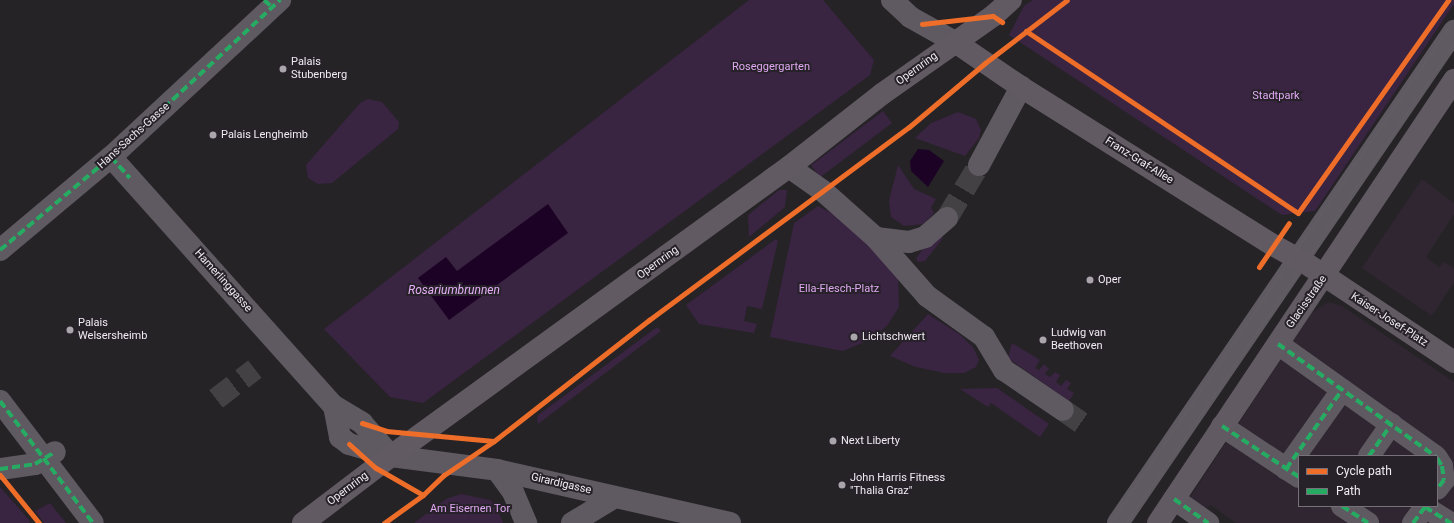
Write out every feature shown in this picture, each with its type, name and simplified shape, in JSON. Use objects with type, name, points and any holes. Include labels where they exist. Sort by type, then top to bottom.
[{"type":"main road","name":"Opernring","points":[[303,523],[391,456],[789,167],[882,94],[1011,0]]},
{"type":"main road","name":"Franz-Graf-Allee","points":[[955,42],[1021,87],[1273,245],[1299,259],[1324,277]]},
{"type":"main road","name":"Glacisstraße","points":[[1158,523],[1222,426],[1324,277],[1454,80]]},
{"type":"main road","name":"Kaiser-Josef-Platz","points":[[1324,277],[1454,362]]},
{"type":"street","points":[[892,0],[910,17],[955,42]]},
{"type":"street","name":"Hans-Sachs-Gasse","points":[[0,250],[111,157],[270,6]]},
{"type":"street","points":[[1118,523],[1454,31]]},
{"type":"street","points":[[979,165],[1021,87]]},
{"type":"street","name":"Hamerlinggasse","points":[[111,157],[334,406],[362,423],[391,456]]},
{"type":"street","points":[[789,167],[823,191],[876,238],[927,296],[984,337],[1004,370],[1063,410]]},
{"type":"street","points":[[876,238],[909,242],[925,237],[947,218]]},
{"type":"street","points":[[1278,344],[1434,455]]},
{"type":"street","points":[[1303,455],[1342,390]]},
{"type":"street","points":[[0,401],[50,455],[93,523]]},
{"type":"street","points":[[1370,455],[1391,424]]},
{"type":"street","points":[[1222,426],[1292,473],[1298,463]]},
{"type":"street","points":[[0,469],[35,464],[50,455]]},
{"type":"street","name":"Girardigasse","points":[[391,456],[497,470],[730,523]]},
{"type":"street","points":[[1438,460],[1442,466],[1444,480],[1438,488]]},
{"type":"street","points":[[497,470],[513,492],[526,523]]},
{"type":"street","points":[[572,523],[616,497]]},
{"type":"street","points":[[1174,499],[1208,523]]},
{"type":"street","points":[[1344,507],[1368,523]]},
{"type":"street","points":[[1427,507],[1451,523]]},
{"type":"shaded area","points":[[1422,179],[1454,203],[1454,214],[1426,257],[1439,267],[1444,262],[1454,268],[1454,282],[1432,316],[1362,268]]},
{"type":"shaded area","points":[[1329,302],[1342,306],[1454,382],[1454,523],[1236,523],[1211,505],[1204,510],[1189,499],[1311,313]]},
{"type":"green space","name":"Roseggergarten","points":[[749,0],[823,0],[874,60],[870,75],[423,403],[390,397],[324,329]]},
{"type":"green space","name":"Stadtpark","points":[[1033,0],[1454,0],[1454,4],[1315,211],[1282,215],[1009,35],[1024,6]]},
{"type":"green space","points":[[368,99],[382,102],[399,122],[398,129],[332,183],[318,184],[308,178],[306,165],[360,103]]},
{"type":"green space","points":[[883,111],[892,123],[820,177],[811,165]]},
{"type":"green space","points":[[958,112],[976,119],[981,130],[979,138],[965,156],[915,138],[931,123]]},
{"type":"green space","points":[[898,165],[914,189],[936,199],[931,207],[934,213],[923,224],[904,226],[891,217],[889,201]]},
{"type":"green space","points":[[779,190],[787,190],[785,207],[749,237],[748,215]]},
{"type":"green space","name":"Ella-Flesch-Platz","points":[[818,206],[858,227],[898,274],[899,307],[887,326],[869,340],[843,351],[770,337],[794,223]]},
{"type":"green space","points":[[941,234],[943,238],[925,261],[918,262],[916,259],[928,241]]},
{"type":"green space","name":"Ella-Flesch-Platz","points":[[776,239],[778,241],[762,309],[747,306],[744,321],[757,324],[754,333],[699,324],[686,305]]},
{"type":"green space","points":[[928,314],[959,334],[973,347],[979,360],[976,367],[964,373],[944,373],[916,367],[890,356]]},
{"type":"green space","points":[[657,327],[661,331],[538,424],[537,416]]},
{"type":"green space","points":[[1012,343],[1040,360],[1035,368],[1039,370],[1044,364],[1049,369],[1045,374],[1050,377],[1055,372],[1060,375],[1056,382],[1061,386],[1066,380],[1071,383],[1067,389],[1074,393],[1069,401],[1008,358]]},
{"type":"green space","points":[[997,388],[1049,424],[1040,437],[991,403],[988,407],[960,389]]},
{"type":"green space","points":[[0,487],[30,521],[29,523],[0,523]]},
{"type":"green space","name":"Am Eisernen Tor","points":[[461,494],[490,500],[496,505],[503,523],[414,523],[446,499]]},
{"type":"green space","points":[[50,503],[66,523],[44,523],[35,511]]},
{"type":"water","points":[[918,149],[929,150],[944,161],[928,187],[911,171],[910,161]]},
{"type":"water","name":"Rosariumbrunnen","points":[[548,204],[568,233],[449,320],[418,278],[446,257],[457,271]]},
{"type":"tunnel","points":[[947,218],[979,165]]},
{"type":"tunnel","points":[[216,399],[255,369]]},
{"type":"tunnel","points":[[1063,410],[1087,427]]},
{"type":"tram line","points":[[1110,523],[1454,19]]},
{"type":"tram line","points":[[1126,523],[1454,44]]},
{"type":"marked path","points":[[264,0],[272,7]]},
{"type":"marked path","points":[[0,250],[111,157],[280,0]]},
{"type":"marked path","points":[[111,157],[130,178]]},
{"type":"marked path","points":[[1278,344],[1434,455]]},
{"type":"marked path","points":[[1286,469],[1342,390]]},
{"type":"marked path","points":[[0,401],[93,523]]},
{"type":"marked path","points":[[1370,455],[1391,424]]},
{"type":"marked path","points":[[1222,426],[1298,476]]},
{"type":"marked path","points":[[0,469],[35,464],[55,452]]},
{"type":"marked path","points":[[1438,460],[1442,466],[1444,480],[1438,488]]},
{"type":"marked path","points":[[1174,499],[1208,523]]},
{"type":"marked path","points":[[1344,507],[1368,523]]},
{"type":"marked path","points":[[1425,507],[1451,523]]},
{"type":"marked path","points":[[1413,523],[1425,507]]},
{"type":"cycle path","points":[[384,523],[423,495],[444,475],[494,441],[649,320],[909,127],[985,63],[1067,0]]},
{"type":"cycle path","points":[[1026,31],[1298,213],[1448,0]]},
{"type":"cycle path","points":[[922,24],[993,16],[1002,22]]},
{"type":"cycle path","points":[[1259,267],[1289,223]]},
{"type":"cycle path","points":[[362,423],[386,431],[494,441]]},
{"type":"cycle path","points":[[349,444],[376,468],[423,495]]},
{"type":"cycle path","points":[[0,475],[39,523]]},
{"type":"place","name":"Palais Stubenberg","points":[[283,69]]},
{"type":"place","name":"Palais Lengheimb","points":[[213,135]]},
{"type":"place","name":"Oper","points":[[1090,280]]},
{"type":"place","name":"Palais Welsersheimb","points":[[70,330]]},
{"type":"place","name":"Lichtschwert","points":[[854,337]]},
{"type":"place","name":"Ludwig van Beethoven","points":[[1043,340]]},
{"type":"place","name":"Next Liberty","points":[[833,441]]},
{"type":"place","name":"John Harris Fitness \"Thalia Graz\"","points":[[842,485]]}]
